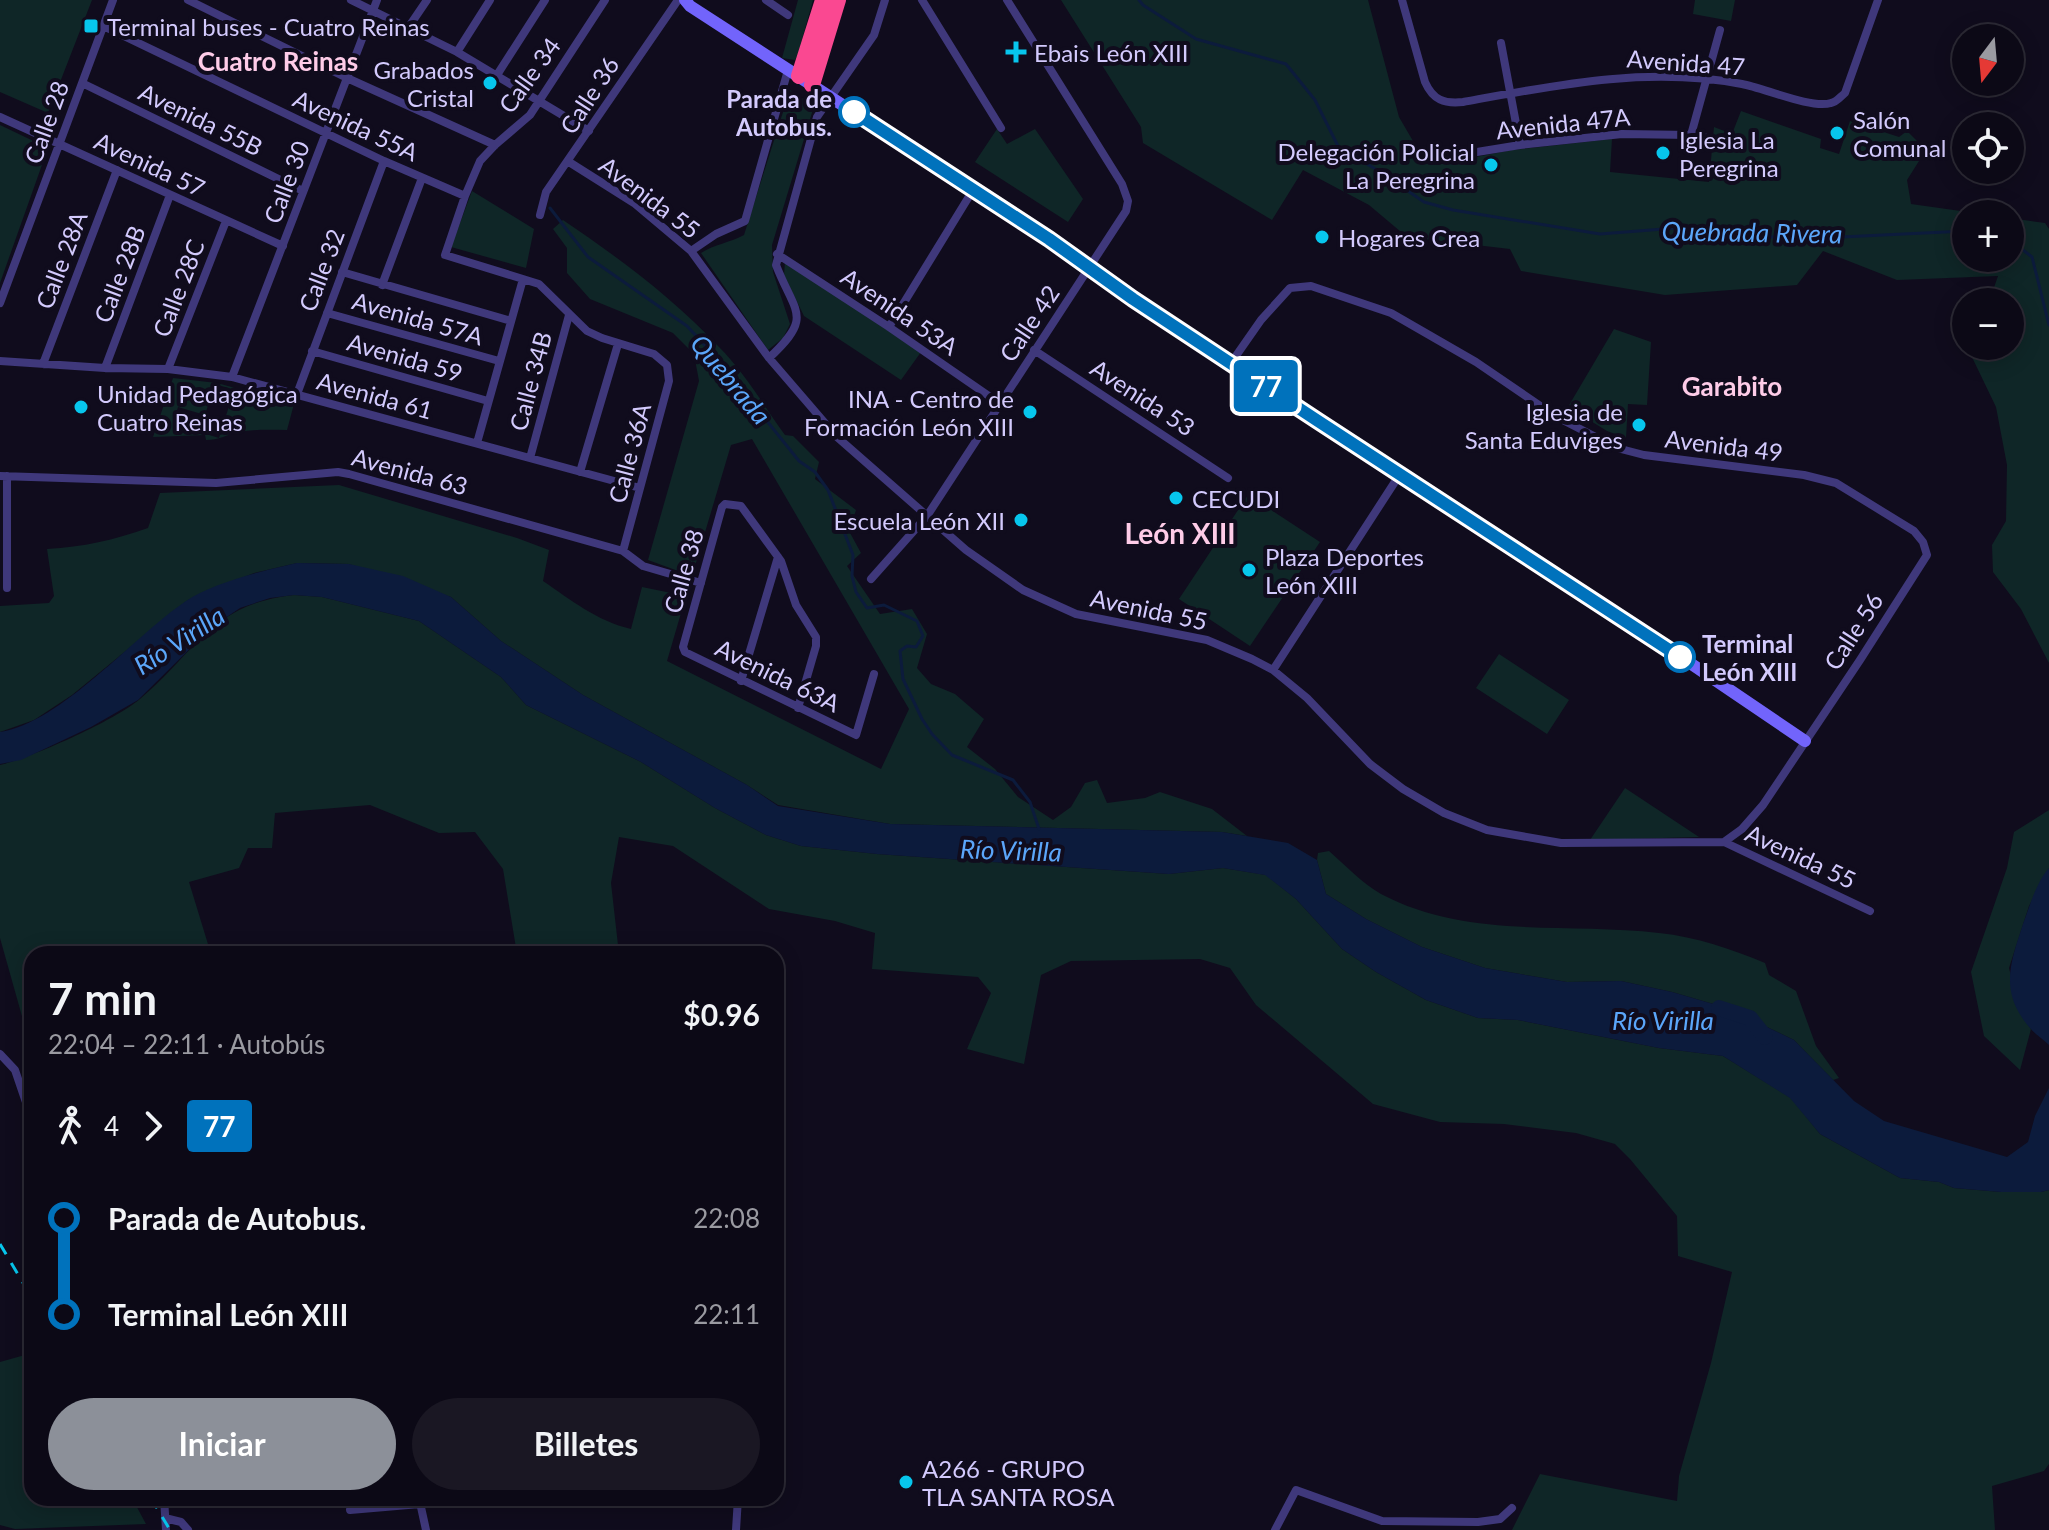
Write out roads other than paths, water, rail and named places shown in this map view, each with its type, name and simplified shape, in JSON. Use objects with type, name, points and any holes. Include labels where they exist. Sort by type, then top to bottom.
[{"type":"highway","points":[[800,77],[823,0]]},
{"type":"highway","points":[[800,77],[822,55],[841,0]]},
{"type":"street","name":"Calle 28","points":[[0,303],[113,0]]},
{"type":"street","points":[[188,0],[347,78],[495,145]]},
{"type":"street","points":[[351,0],[457,52],[589,131]]},
{"type":"street","name":"Calle 30","points":[[232,377],[377,0]]},
{"type":"street","points":[[408,28],[427,0]]},
{"type":"street","points":[[457,52],[490,0]]},
{"type":"street","points":[[497,75],[545,0]]},
{"type":"street","name":"Calle 34","points":[[523,279],[446,255],[480,161],[523,123],[605,0]]},
{"type":"street","name":"Calle 36","points":[[540,215],[546,192],[678,0]]},
{"type":"street","points":[[685,0],[1231,363],[1625,619],[1805,741]]},
{"type":"street","points":[[766,0],[788,15]]},
{"type":"street","points":[[769,358],[797,327],[798,316],[776,265],[777,254],[817,117],[874,35],[885,0]]},
{"type":"street","points":[[922,0],[1001,128]]},
{"type":"street","name":"Calle 42","points":[[871,579],[927,516],[1091,268],[1122,219],[1128,201],[1122,184],[1007,0]]},
{"type":"street","name":"Avenida 47","points":[[1402,0],[1425,82],[1430,93],[1439,100],[1451,103],[1613,77],[1656,75],[1743,84],[1818,105],[1834,103],[1845,93],[1878,0]]},
{"type":"street","name":"Avenida 55A","points":[[103,26],[325,134],[465,196]]},
{"type":"street","points":[[1691,135],[1720,30]]},
{"type":"street","points":[[1501,43],[1520,145]]},
{"type":"street","points":[[691,251],[716,234],[745,221],[800,77]]},
{"type":"street","name":"Avenida 55B","points":[[82,83],[303,191]]},
{"type":"street","name":"Avenida 57","points":[[0,117],[283,246]]},
{"type":"street","name":"Avenida 47A","points":[[1440,158],[1520,145],[1622,134],[1707,138]]},
{"type":"street","name":"Calle 32","points":[[297,394],[384,161]]},
{"type":"street","name":"Avenida 55","points":[[569,162],[634,203],[691,251],[769,358],[837,437],[987,567],[1023,590],[1076,614],[1101,621],[1207,640],[1273,670],[1307,698],[1370,764],[1403,789],[1444,813],[1487,830],[1561,843],[1724,842],[1870,911]]},
{"type":"street","name":"Calle 28A","points":[[43,364],[117,170]]},
{"type":"street","points":[[382,285],[422,178]]},
{"type":"street","points":[[889,327],[973,190]]},
{"type":"street","name":"Calle 28B","points":[[105,368],[170,195]]},
{"type":"street","name":"Calle 28C","points":[[168,369],[226,221]]},
{"type":"street","name":"Avenida 53A","points":[[777,254],[999,403]]},
{"type":"street","points":[[342,272],[511,321]]},
{"type":"street","points":[[477,443],[523,279],[545,288],[569,315],[594,335],[618,344],[580,472]]},
{"type":"street","name":"Avenida 49","points":[[1231,363],[1261,320],[1290,288],[1311,286],[1391,313],[1476,362],[1555,416],[1617,448],[1644,455],[1804,475],[1836,483],[1914,531],[1923,542],[1927,555]]},
{"type":"street","name":"Avenida 57A","points":[[327,313],[499,361]]},
{"type":"street","name":"Calle 34B","points":[[530,458],[569,315]]},
{"type":"street","name":"Calle 36A","points":[[618,344],[654,354],[667,365],[669,381],[623,551]]},
{"type":"street","name":"Avenida 53","points":[[1034,350],[1228,478]]},
{"type":"street","name":"Avenida 59","points":[[312,351],[488,401]]},
{"type":"street","name":"Avenida 61","points":[[0,361],[168,369],[232,377],[640,488]]},
{"type":"street","name":"Avenida 63","points":[[4,476],[216,483],[349,474],[623,551],[643,566],[701,583]]},
{"type":"street","points":[[1273,670],[1400,474]]},
{"type":"street","points":[[4,476],[7,588]]},
{"type":"street","name":"Calle 38","points":[[684,651],[725,504],[741,506],[778,557]]},
{"type":"street","name":"Calle 56","points":[[1724,842],[1742,829],[1763,805],[1927,555]]},
{"type":"street","points":[[778,557],[796,605],[816,637],[798,708]]},
{"type":"street","points":[[741,681],[778,557]]},
{"type":"street","name":"Avenida 63A","points":[[684,651],[855,734],[858,733],[874,674]]},
{"type":"street","points":[[0,1054],[15,1070],[24,1096]]},
{"type":"street","points":[[1275,1530],[1296,1490],[1382,1521],[1478,1522],[1500,1519],[1512,1508]]},
{"type":"street","points":[[164,1506],[166,1530]]},
{"type":"street","points":[[350,1510],[381,1506]]},
{"type":"street","points":[[420,1506],[426,1530]]},
{"type":"street","points":[[736,1530],[738,1506]]},
{"type":"street","points":[[165,1518],[181,1522],[188,1530]]},
{"type":"water","name":"Río Virilla","points":[[297,563],[349,564],[403,576],[451,597],[501,641],[583,695],[747,785],[778,806],[890,824],[1222,832],[1288,843],[1317,860],[1326,894],[1366,919],[1422,947],[1485,968],[1567,982],[1621,981],[1727,1008],[1794,1040],[1854,1101],[1884,1121],[2007,1157],[2028,1142],[2035,1116],[2049,1088],[2049,1190],[2001,1192],[1954,1188],[1939,1182],[1900,1178],[1820,1134],[1790,1098],[1723,1056],[1659,1048],[1518,1020],[1478,1018],[1426,1000],[1342,949],[1296,899],[1265,875],[1223,868],[1169,874],[877,854],[801,846],[766,835],[715,808],[641,762],[526,705],[501,677],[419,621],[322,597],[294,595],[270,598],[240,608],[212,627],[138,700],[91,727],[21,760],[0,764],[0,732],[47,713],[72,696],[186,601],[225,583]]},
{"type":"water","points":[[2049,868],[2049,1045],[2020,1015],[2014,1002],[2010,978],[2014,952],[2028,909]]},
{"type":"waterway","name":"Quebrada Rivera","points":[[1139,0],[1196,39],[1286,64],[1315,100],[1339,148],[1424,202],[1453,210],[1600,234],[1689,227],[1762,237],[1952,232]]},
{"type":"waterway","name":"Quebrada","points":[[550,208],[588,257],[687,326],[799,461],[815,472],[828,490],[853,555],[852,576],[856,592],[867,608],[884,605],[917,621],[923,636],[916,647],[907,646],[900,651],[903,679],[922,719],[952,755],[1013,780],[1030,802],[1039,829]]},
{"type":"waterway","name":"Quebrada Rivera","points":[[2024,251],[2032,257],[2049,325]]},
{"type":"waterway","name":"Río Virilla","points":[[1719,1008],[1750,1018],[1765,1037]]},
{"type":"railway","points":[[0,1244],[24,1284]]},
{"type":"railway","points":[[156,1506],[170,1530]]},
{"type":"place","name":"Terminal buses - Cuatro Reinas","points":[[91,26]]},
{"type":"place","name":"Ebais León XIII","points":[[1016,52]]},
{"type":"place","name":"Grabados Cristal","points":[[490,83]]},
{"type":"place","name":"Parada de Autobus.","points":[[854,112]]},
{"type":"place","name":"Salón Comunal","points":[[1837,133]]},
{"type":"place","name":"Iglesia La Peregrina","points":[[1663,153]]},
{"type":"place","name":"Delegación Policial La Peregrina","points":[[1491,165]]},
{"type":"place","name":"Hogares Crea","points":[[1322,237]]},
{"type":"place","name":"Unidad Pedagógica Cuatro Reinas","points":[[81,407]]},
{"type":"place","name":"INA - Centro de Formación León XIII","points":[[1030,412]]},
{"type":"place","name":"Iglesia de Santa Eduviges","points":[[1639,425]]},
{"type":"place","name":"CECUDI","points":[[1176,498]]},
{"type":"place","name":"Escuela León XII","points":[[1021,520]]},
{"type":"place","name":"Plaza Deportes León XIII","points":[[1249,570]]},
{"type":"place","name":"Terminal León XIII","points":[[1680,657]]},
{"type":"place","name":"A266 - GRUPO TLA SANTA ROSA","points":[[906,1482]]},
{"type":"district","name":"Cuatro Reinas","points":[[278,61]]},
{"type":"district","name":"Garabito","points":[[1732,386]]},
{"type":"district","name":"León XIII","points":[[1180,533]]}]
